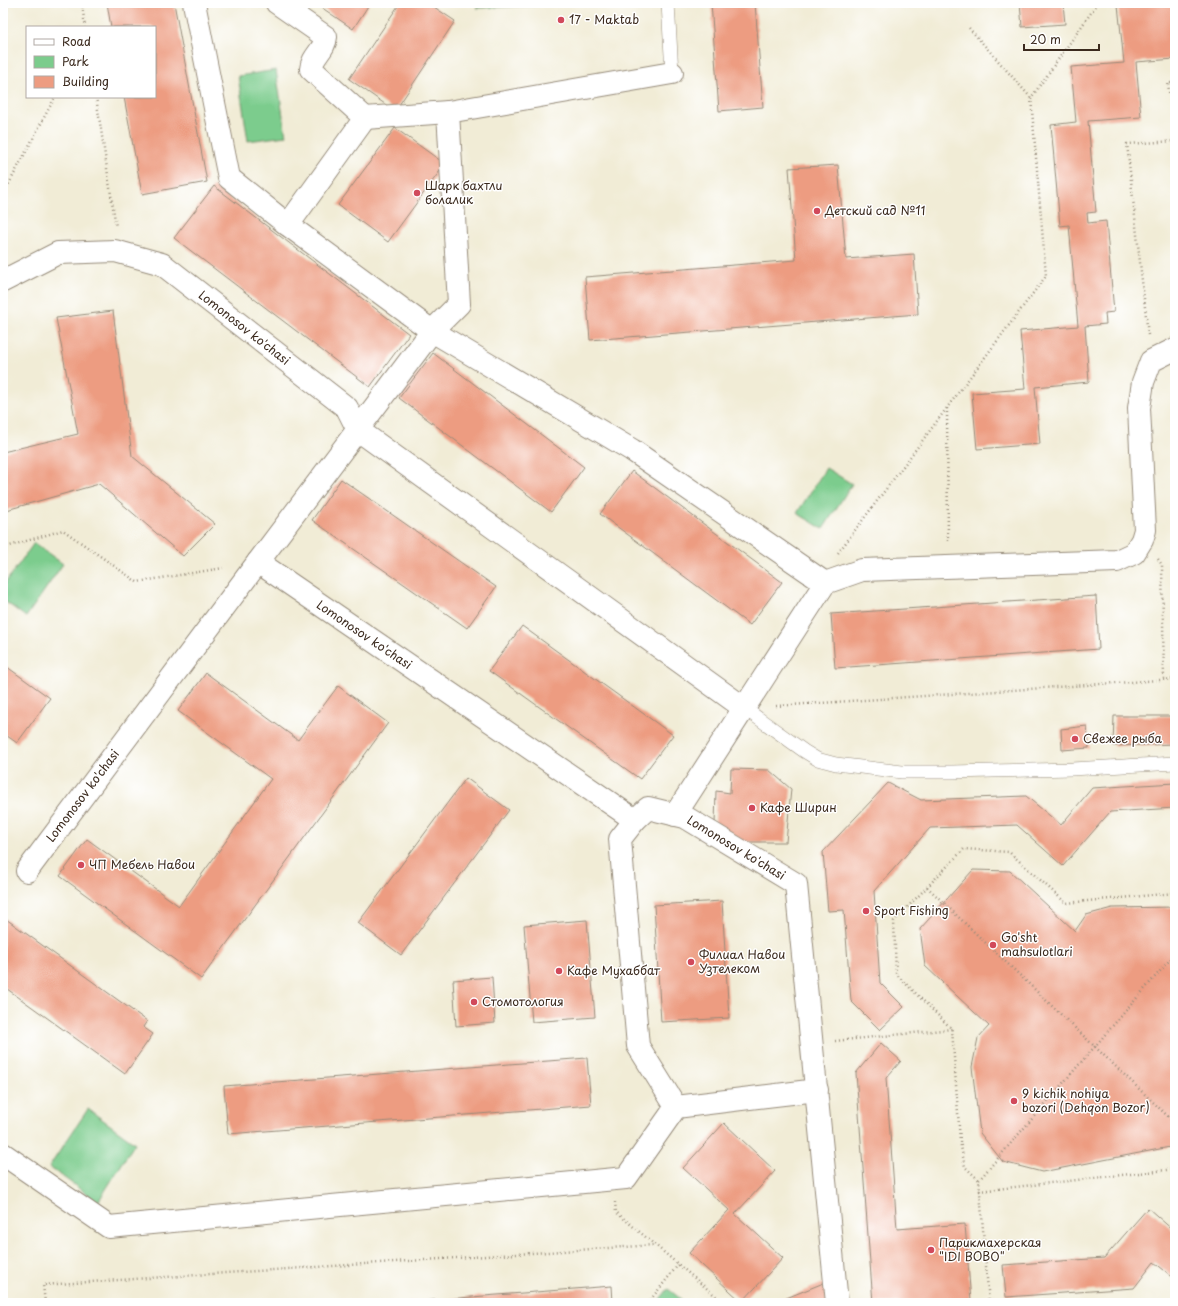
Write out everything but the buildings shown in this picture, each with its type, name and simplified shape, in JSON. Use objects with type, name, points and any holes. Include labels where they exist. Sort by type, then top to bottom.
[{"type":"street","points":[[194,3],[229,178],[288,225],[432,331],[632,450],[822,581]]},
{"type":"street","points":[[277,3],[326,37],[326,43],[312,63],[311,69],[365,118],[448,112],[672,73]]},
{"type":"street","points":[[258,562],[432,331],[459,304],[448,112]]},
{"type":"street","points":[[288,225],[365,118]]},
{"type":"street","name":"Lomonosov ko'chasi","points":[[3,281],[58,253],[115,251],[162,264],[347,408],[358,430],[744,708]]},
{"type":"street","points":[[675,815],[744,708],[822,581],[862,570],[1117,560],[1134,553],[1142,540],[1145,530],[1139,408],[1143,382],[1151,361],[1175,349]]},
{"type":"street","name":"Lomonosov ko'chasi","points":[[27,871],[258,562],[635,820],[648,808],[685,817],[796,884],[813,1044]]},
{"type":"street","points":[[635,820],[620,839],[638,1046],[676,1106]]},
{"type":"street","points":[[813,1044],[837,1303]]},
{"type":"street","points":[[3,1154],[109,1227],[626,1178],[676,1106],[817,1090]]},
{"type":"lane","points":[[668,3],[672,73]]},
{"type":"lane","points":[[744,708],[817,759],[836,764],[902,772],[952,772],[1072,769],[1175,763]]},
{"type":"path","points":[[82,3],[85,26]]},
{"type":"path","points":[[1031,98],[1098,3]]},
{"type":"path","points":[[822,581],[947,408],[1046,276],[1031,98],[969,28]]},
{"type":"path","points":[[1151,361],[1127,144],[1175,140],[1168,83],[1175,83]]},
{"type":"path","points":[[3,196],[54,98]]},
{"type":"path","points":[[96,98],[121,253]]},
{"type":"path","points":[[947,408],[948,567]]},
{"type":"path","points":[[3,548],[63,530],[137,582],[258,562]]},
{"type":"path","points":[[1142,540],[1162,565],[1164,680]]},
{"type":"path","points":[[744,708],[1175,679]]},
{"type":"path","points":[[979,1180],[965,1167],[960,1141],[952,1029],[896,974],[894,921],[964,849],[1009,852],[1066,903],[1175,893]]},
{"type":"path","points":[[927,887],[1175,1123]]},
{"type":"path","points":[[989,1303],[979,1180],[1175,954]]},
{"type":"path","points":[[813,1044],[952,1029]]},
{"type":"path","points":[[979,1191],[1175,1169]]},
{"type":"path","points":[[612,1179],[616,1212],[724,1303]]},
{"type":"path","points":[[45,1303],[43,1284],[654,1245]]},
{"type":"path","points":[[648,1303],[678,1265]]},
{"type":"green space","points":[[477,3],[579,3],[579,4],[477,8]]},
{"type":"green space","points":[[276,70],[286,136],[248,141],[238,76]]},
{"type":"green space","points":[[826,468],[852,484],[823,529],[797,513]]},
{"type":"green space","points":[[34,543],[63,564],[26,617],[3,600],[3,586]]},
{"type":"green space","points":[[88,1109],[135,1143],[98,1202],[49,1167]]},
{"type":"green space","points":[[668,1289],[686,1303],[657,1303]]},
{"type":"place","name":"17 - Maktab","points":[[561,20]]},
{"type":"place","name":"Шарк бахтли болалик","points":[[417,193]]},
{"type":"place","name":"Детский сад №11","points":[[817,211]]},
{"type":"place","name":"Свежее рыба","points":[[1075,739]]},
{"type":"place","name":"Кафе Ширин","points":[[752,808]]},
{"type":"place","name":"ЧП Мебель Навои","points":[[81,865]]},
{"type":"place","name":"Sport Fishing","points":[[866,911]]},
{"type":"place","name":"Go'sht mahsulotlari","points":[[993,945]]},
{"type":"place","name":"Филиал Навои Узтелеком","points":[[691,962]]},
{"type":"place","name":"Кафе Мухаббат","points":[[559,971]]},
{"type":"place","name":"Стомотология","points":[[474,1002]]},
{"type":"place","name":"9 kichik nohiya bozori (Dehqon Bozor)","points":[[1014,1101]]},
{"type":"place","name":"Парикмахерская \"IDI BOBO\"","points":[[931,1250]]}]
